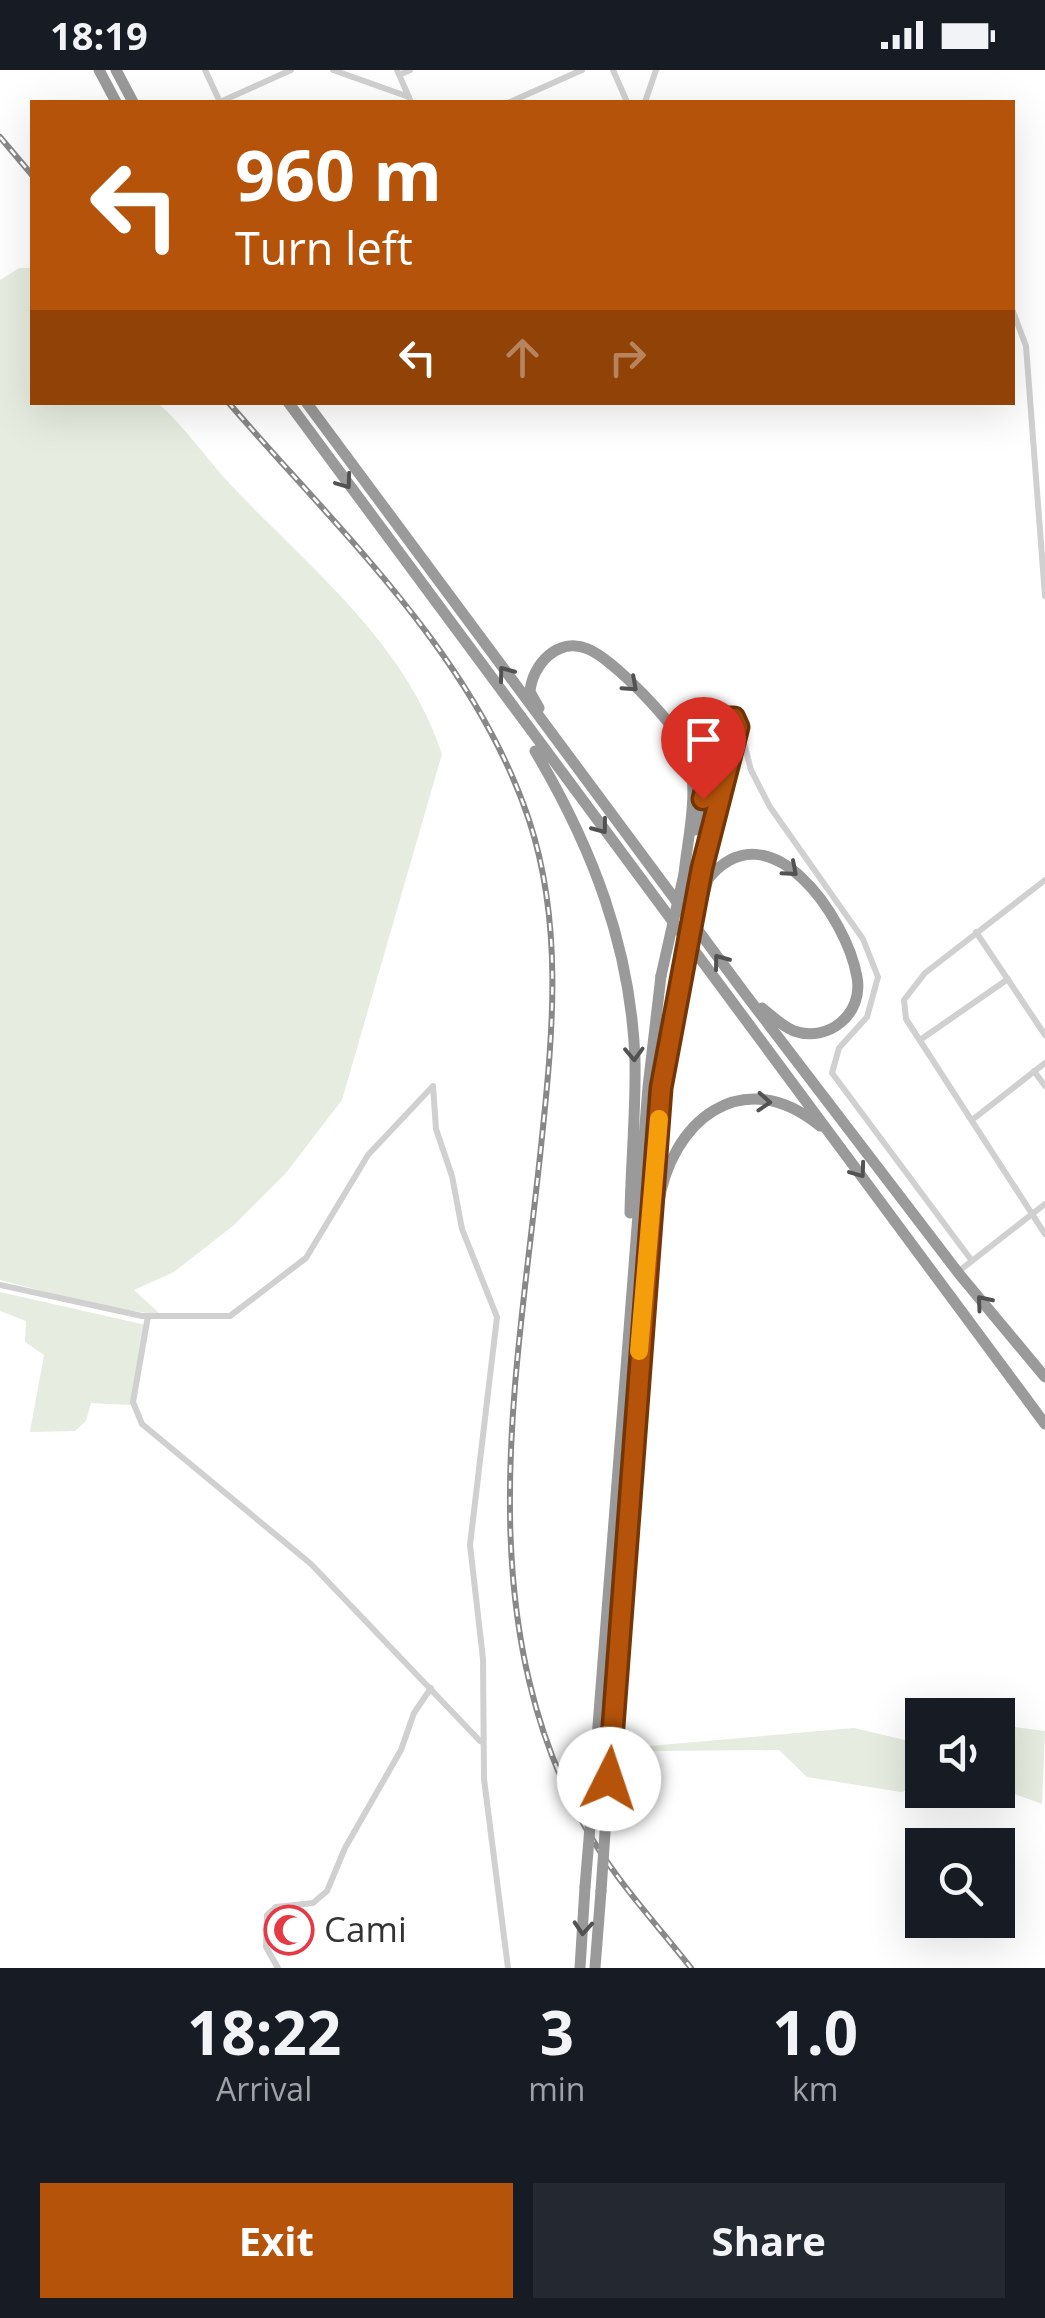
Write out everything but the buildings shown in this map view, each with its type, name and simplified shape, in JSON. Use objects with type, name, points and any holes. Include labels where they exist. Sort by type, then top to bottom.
[{"type":"highway","points":[[99,70],[115,100]]},
{"type":"highway","points":[[116,70],[132,100]]},
{"type":"highway","points":[[290,405],[1045,1424]]},
{"type":"highway","points":[[308,405],[746,995],[958,1272],[1045,1377]]},
{"type":"highway","points":[[560,746],[530,692],[532,679],[552,653],[584,647],[668,719],[683,740],[693,784],[684,874]]},
{"type":"highway","points":[[508,704],[584,844],[608,904],[626,974],[635,1075],[636,1310]]},
{"type":"highway","points":[[580,1968],[662,976],[722,724],[729,717],[738,724],[678,984],[661,1088],[636,1310],[595,1968]]},
{"type":"highway","points":[[705,873],[738,855],[764,853],[782,862],[827,912],[857,976],[852,1008],[838,1026],[821,1033],[791,1030],[746,995]]},
{"type":"highway","points":[[636,1310],[662,1182],[676,1146],[694,1124],[729,1104],[764,1100],[802,1111],[834,1137]]},
{"type":"street","points":[[206,70],[219,100]]},
{"type":"street","points":[[224,100],[291,70]]},
{"type":"street","points":[[334,70],[410,100]]},
{"type":"street","points":[[410,70],[398,72],[410,100]]},
{"type":"street","points":[[514,100],[582,70]]},
{"type":"street","points":[[613,70],[626,100]]},
{"type":"street","points":[[645,100],[656,70]]},
{"type":"street","points":[[1015,318],[1026,346],[1045,596]]},
{"type":"street","points":[[738,724],[751,770],[770,807],[863,940],[878,977],[867,1018],[832,1059],[832,1073],[972,1260]]},
{"type":"street","points":[[1045,880],[924,973],[904,1000],[906,1019],[1045,1234]]},
{"type":"street","points":[[976,932],[1045,1035]]},
{"type":"street","points":[[920,1040],[1008,979]]},
{"type":"street","points":[[972,1120],[1045,1063]]},
{"type":"street","points":[[1034,1072],[1045,1086]]},
{"type":"street","points":[[0,1285],[68,1303],[148,1316],[230,1316],[290,1274],[320,1240],[368,1155],[433,1086],[436,1128],[452,1176],[462,1230],[497,1317],[492,1386],[470,1527],[483,1659],[481,1742],[492,1864],[508,1968]]},
{"type":"street","points":[[958,1272],[1045,1204]]},
{"type":"street","points":[[148,1316],[133,1402],[142,1424],[311,1564],[481,1742]]},
{"type":"street","points":[[278,1968],[266,1947],[267,1915],[276,1907],[312,1903],[327,1890],[345,1848],[401,1750],[414,1713],[431,1688]]},
{"type":"shaded area","points":[[19,268],[30,268],[30,405],[160,405],[379,641],[425,713],[442,754],[342,1100],[286,1173],[234,1225],[174,1272],[134,1290],[161,1315],[99,1306],[0,1280],[0,280]]},
{"type":"shaded area","points":[[0,1292],[146,1325],[131,1405],[91,1403],[86,1421],[75,1431],[30,1432],[44,1355],[25,1342],[26,1321],[0,1311]]},
{"type":"shaded area","points":[[1015,1727],[1045,1731],[1042,1804],[1015,1794]]},
{"type":"shaded area","points":[[854,1728],[905,1740],[905,1791],[807,1777],[779,1750],[649,1751],[649,1746]]},
{"type":"railway","points":[[0,137],[30,173]]},
{"type":"railway","points":[[231,405],[358,547],[439,649],[505,760],[529,820],[547,898],[552,1017],[514,1398],[510,1485],[513,1572],[524,1657],[547,1741],[583,1823],[620,1879],[691,1968]]},
{"type":"slow traffic","points":[[639,1351],[659,1119]]},
{"type":"place","name":"Cami","points":[[289,1930]]},
{"type":"route","points":[[609,1779],[661,1088],[702,868],[738,727],[734,718],[726,718],[722,724],[703,799]]}]
